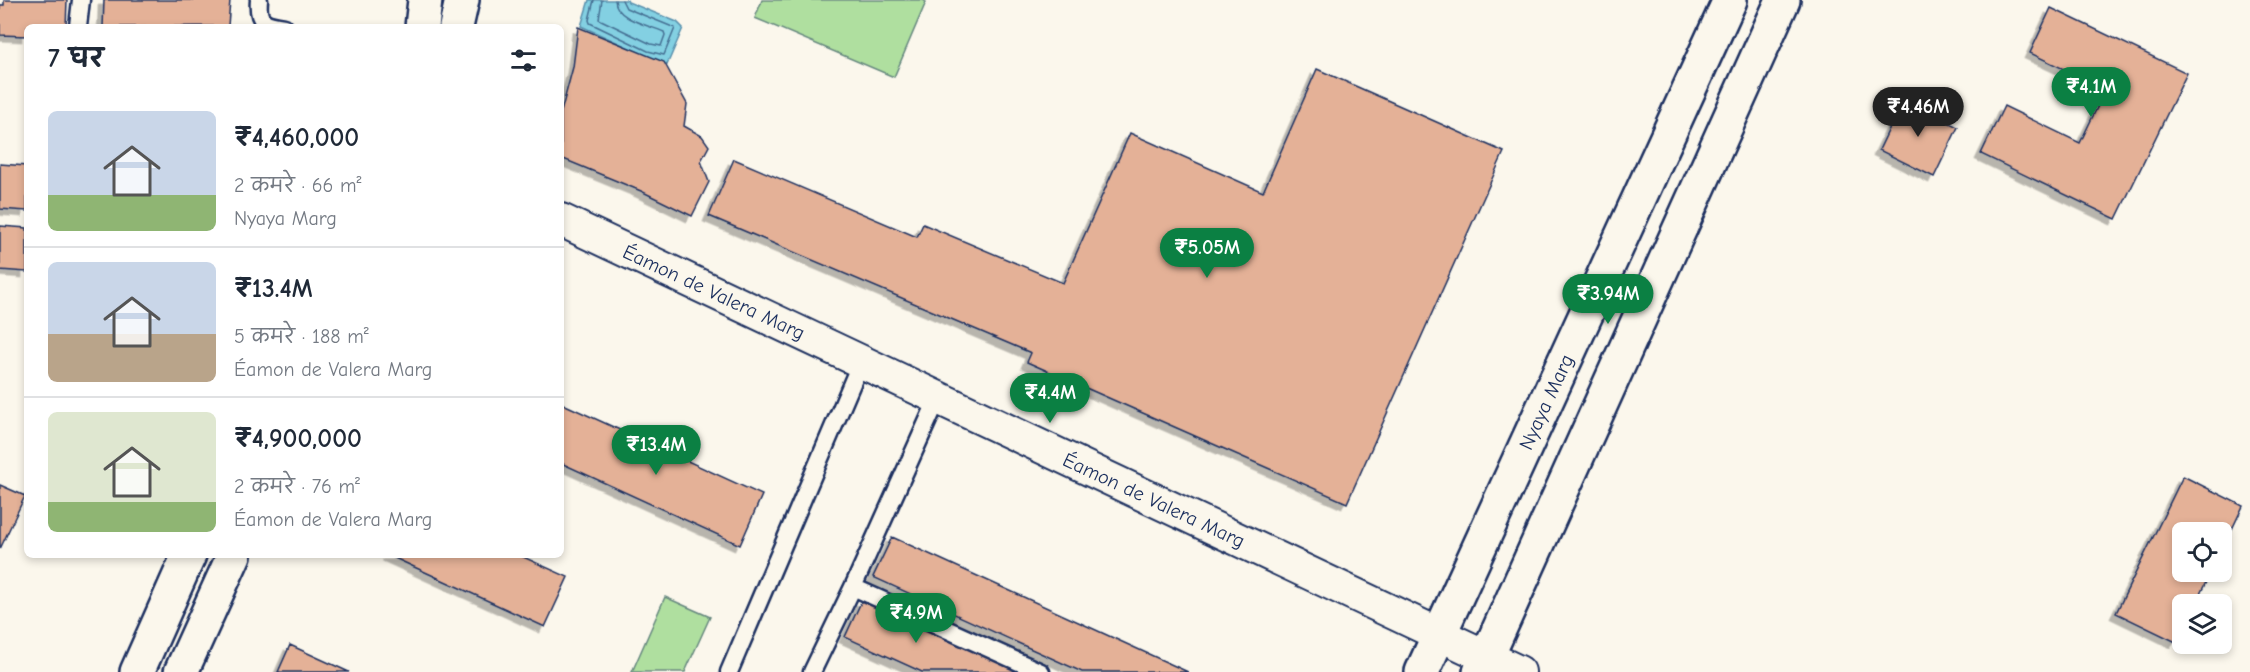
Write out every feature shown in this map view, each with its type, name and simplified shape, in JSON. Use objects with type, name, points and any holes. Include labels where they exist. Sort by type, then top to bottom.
[{"type":"street","points":[[422,24],[425,0]]},
{"type":"street","points":[[457,24],[462,0]]},
{"type":"street","name":"Nyaya Marg","points":[[1422,672],[1730,0]]},
{"type":"street","points":[[1483,665],[1783,0]]},
{"type":"street","name":"Éamon de Valera Marg","points":[[564,221],[1439,635],[1483,665],[1519,672]]},
{"type":"street","points":[[137,672],[188,558]]},
{"type":"street","points":[[181,672],[233,558]]},
{"type":"lane","points":[[78,24],[81,0]]},
{"type":"lane","points":[[259,0],[258,12],[262,20],[270,24]]},
{"type":"lane","points":[[729,672],[861,362]]},
{"type":"lane","points":[[815,671],[938,398]]},
{"type":"lane","points":[[853,587],[1041,672]]},
{"type":"green space","points":[[762,0],[923,0],[926,2],[894,77],[755,18]]},
{"type":"green space","points":[[665,597],[710,617],[685,672],[632,672]]},
{"type":"water","points":[[589,0],[627,0],[677,22],[683,28],[667,65],[581,26]]},
{"type":"building","points":[[4,0],[67,0],[66,24],[24,24],[24,36],[0,35],[0,5],[4,5]]},
{"type":"building","points":[[104,0],[230,0],[228,24],[103,24]]},
{"type":"building","points":[[2051,8],[2187,73],[2116,219],[1981,154],[2004,106],[2080,143],[2106,89],[2030,53]]},
{"type":"building","points":[[578,27],[664,62],[687,104],[684,126],[702,136],[709,146],[701,161],[709,182],[692,216],[641,191],[564,159],[564,101],[573,67]]},
{"type":"building","points":[[1317,69],[1504,152],[1347,503],[1027,362],[1031,353],[709,216],[734,159],[917,237],[923,224],[1063,283],[1130,133],[1263,192]]},
{"type":"building","points":[[1903,100],[1958,127],[1934,177],[1879,150]]},
{"type":"building","points":[[0,164],[24,166],[24,211],[0,209]]},
{"type":"building","points":[[0,226],[24,228],[24,272],[0,270]]},
{"type":"building","points":[[564,404],[762,495],[740,545],[564,464]]},
{"type":"building","points":[[2183,476],[2243,506],[2232,529],[2232,522],[2172,522],[2172,582],[2206,582],[2200,594],[2172,594],[2172,640],[2116,613]]},
{"type":"building","points":[[0,485],[24,496],[24,498],[0,549]]},
{"type":"building","points":[[892,537],[1188,672],[1082,672],[873,577]]},
{"type":"building","points":[[395,558],[526,558],[568,577],[545,627]]},
{"type":"building","points":[[862,600],[1022,672],[922,672],[845,637]]},
{"type":"building","points":[[290,645],[349,672],[278,672]]}]
